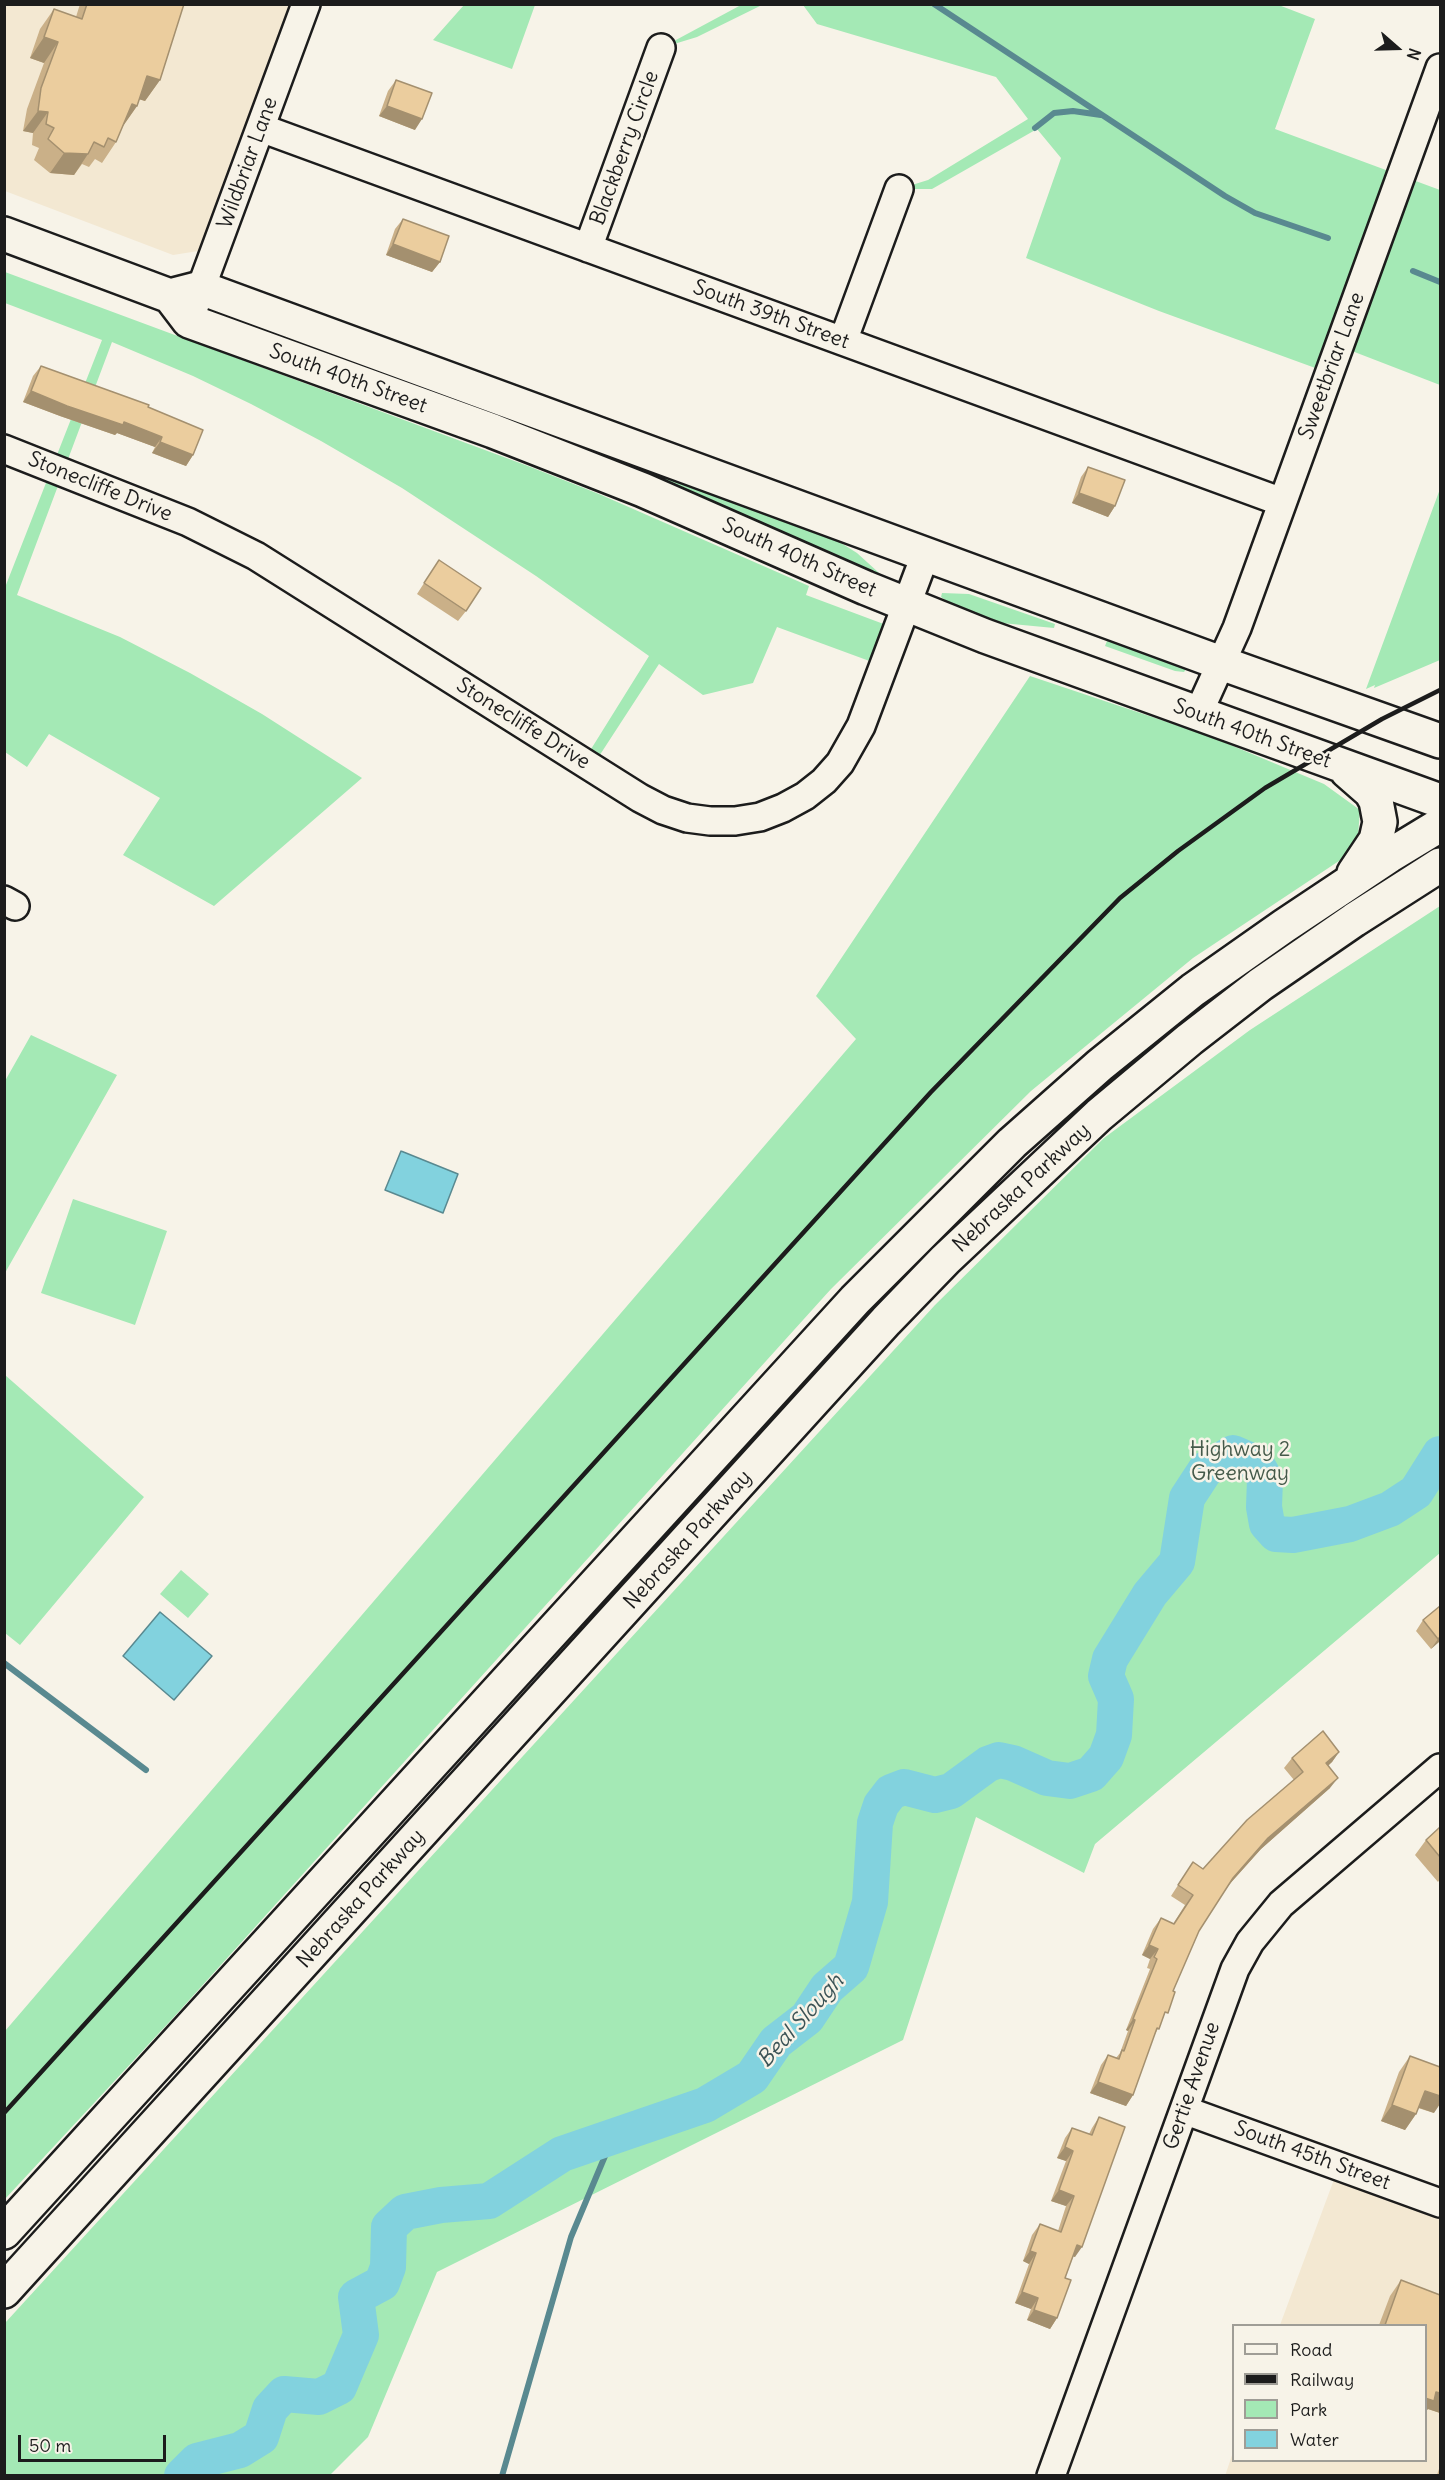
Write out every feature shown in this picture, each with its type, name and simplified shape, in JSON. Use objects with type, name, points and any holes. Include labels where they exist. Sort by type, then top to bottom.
[{"type":"main road","name":"South 40th Street","points":[[4,234],[180,308],[643,490],[985,636],[1440,801]]},
{"type":"main road","points":[[180,308],[201,288]]},
{"type":"main road","name":"South 40th Street","points":[[201,288],[1221,663],[1440,741]]},
{"type":"main road","points":[[1335,764],[1355,776],[1371,792],[1376,801],[1380,822],[1371,850],[1339,889]]},
{"type":"main road","name":"Nebraska Parkway","points":[[4,2232],[855,1300],[1012,1143],[1100,1065],[1193,990],[1339,889],[1440,825]]},
{"type":"main road","name":"Nebraska Parkway","points":[[4,2291],[870,1339],[945,1260],[1099,1115],[1190,1039],[1261,984],[1354,920],[1440,865]]},
{"type":"street","name":"Wildbriar Lane","points":[[201,288],[306,4]]},
{"type":"street","name":"Blackberry Circle","points":[[588,248],[661,48]]},
{"type":"street","name":"Sweetbriar Lane","points":[[1183,709],[1221,663],[1237,627],[1440,68]]},
{"type":"street","name":"South 39th Street","points":[[261,128],[1282,502]]},
{"type":"street","points":[[843,341],[898,189]]},
{"type":"street","name":"Stonecliffe Drive","points":[[4,449],[188,522],[256,556],[640,798],[663,810],[687,818],[727,821],[760,817],[805,796],[824,781],[840,763],[856,735],[926,553]]},
{"type":"street","name":"Gertie Avenue","points":[[1051,2475],[1232,1978],[1250,1942],[1281,1904],[1440,1768]]},
{"type":"street","name":"South 45th Street","points":[[1184,2110],[1440,2203]]},
{"type":"shaded area","points":[[4,5],[306,5],[217,248],[173,255],[5,191]]},
{"type":"shaded area","points":[[1339,2166],[1440,2203],[1440,2475],[1225,2476],[1232,2455],[1232,2462],[1427,2462],[1427,2324],[1280,2324]]},
{"type":"green space","points":[[1276,4],[1315,19],[1275,129],[1440,190],[1440,385],[1339,346],[1329,373],[1159,311],[1026,258],[1061,158],[1037,129],[932,189],[899,189],[928,180],[1028,119],[996,77],[817,24],[803,5]]},
{"type":"green space","points":[[464,5],[535,5],[512,69],[433,40]]},
{"type":"green space","points":[[741,5],[762,5],[697,37],[661,48]]},
{"type":"green space","points":[[5,272],[528,466],[599,494],[809,586],[806,595],[897,629],[883,666],[777,627],[753,683],[703,695],[659,664],[592,767],[583,762],[649,656],[536,576],[402,488],[251,404],[193,376],[112,342],[17,595],[120,637],[190,673],[262,714],[362,778],[214,906],[123,855],[160,798],[49,734],[27,767],[5,752],[4,590],[102,340],[5,303]]},
{"type":"green space","points":[[228,314],[822,531],[857,553],[889,582],[254,327]]},
{"type":"green space","points":[[1440,489],[1440,660],[1374,688],[1375,685],[1366,689]]},
{"type":"green space","points":[[942,593],[969,594],[1055,624],[1054,628],[991,622],[959,610],[941,597]]},
{"type":"green space","points":[[1107,641],[1177,661],[1186,669],[1184,672],[1175,671],[1105,646]]},
{"type":"green space","points":[[1030,676],[1209,736],[1324,784],[1360,810],[1357,849],[1193,958],[1031,1091],[831,1289],[173,2018],[5,2199],[5,2031],[856,1039],[816,996]]},
{"type":"green space","name":"Highway 2 Greenway","points":[[1440,906],[1440,1553],[1095,1844],[1084,1873],[976,1817],[903,2040],[437,2272],[368,2437],[330,2475],[5,2475],[5,2323],[935,1305],[1104,1138],[1250,1030]]},
{"type":"green space","points":[[31,1035],[117,1075],[5,1273],[5,1081]]},
{"type":"green space","points":[[73,1199],[167,1231],[135,1325],[41,1293]]},
{"type":"green space","points":[[5,1375],[144,1497],[20,1645],[5,1633]]},
{"type":"green space","points":[[181,1570],[209,1594],[188,1618],[160,1594]]},
{"type":"water","points":[[401,1151],[458,1174],[443,1213],[385,1190]]},
{"type":"water","points":[[160,1612],[212,1656],[174,1700],[123,1656]]},
{"type":"building","points":[[87,4],[184,4],[160,80],[147,76],[137,106],[132,104],[116,142],[108,138],[104,147],[94,142],[88,154],[64,153],[48,139],[54,128],[46,124],[48,112],[38,111],[41,88],[58,42],[44,37],[54,9],[82,19]]},
{"type":"building","points":[[396,80],[432,93],[422,119],[387,106]]},
{"type":"building","points":[[403,219],[449,236],[440,262],[393,244]]},
{"type":"building","points":[[41,366],[149,405],[148,407],[203,430],[193,455],[160,442],[162,437],[124,422],[123,425],[67,406],[31,391]]},
{"type":"building","points":[[1088,467],[1125,480],[1115,506],[1079,493]]},
{"type":"building","points":[[439,560],[481,588],[466,611],[424,583]]},
{"type":"building","points":[[1440,1606],[1440,1637],[1438,1639],[1423,1620]]},
{"type":"building","points":[[1323,1731],[1339,1752],[1326,1763],[1338,1778],[1268,1838],[1233,1878],[1199,1931],[1173,1991],[1175,1992],[1168,2013],[1165,2012],[1159,2029],[1157,2028],[1133,2095],[1098,2082],[1108,2055],[1119,2059],[1122,2050],[1124,2051],[1135,2020],[1133,2019],[1157,1959],[1154,1957],[1158,1949],[1149,1945],[1161,1918],[1174,1924],[1193,1895],[1178,1885],[1193,1862],[1203,1869],[1247,1820],[1303,1772],[1292,1758]]},
{"type":"building","points":[[1440,1827],[1440,1857],[1426,1840]]},
{"type":"building","points":[[1410,2056],[1440,2067],[1440,2096],[1425,2091],[1416,2114],[1392,2105]]},
{"type":"building","points":[[1099,2117],[1125,2127],[1082,2247],[1077,2245],[1065,2278],[1071,2280],[1057,2318],[1034,2310],[1038,2298],[1022,2292],[1036,2253],[1030,2251],[1040,2224],[1061,2232],[1074,2196],[1059,2190],[1073,2151],[1065,2147],[1072,2128],[1092,2135]]},
{"type":"building","points":[[1401,2280],[1440,2295],[1440,2393],[1436,2392],[1434,2401],[1427,2399],[1427,2324],[1385,2324]]},
{"type":"waterway","points":[[934,4],[1225,196],[1255,213],[1328,238]]},
{"type":"waterway","points":[[1035,128],[1054,113],[1073,111],[1101,115]]},
{"type":"waterway","points":[[1413,271],[1440,282]]},
{"type":"waterway","name":"Beal Slough","points":[[182,2476],[197,2461],[240,2450],[261,2437],[270,2409],[284,2394],[319,2397],[339,2387],[361,2335],[356,2297],[382,2283],[388,2267],[389,2227],[405,2212],[441,2205],[489,2201],[562,2154],[705,2105],[752,2077],[776,2042],[807,2018],[827,1988],[851,1967],[870,1902],[875,1823],[881,1805],[891,1792],[904,1787],[935,1795],[951,1791],[988,1764],[999,1760],[1013,1763],[1047,1778],[1070,1781],[1091,1774],[1106,1757],[1114,1735],[1116,1699],[1106,1676],[1110,1659],[1150,1594],[1177,1562],[1187,1498],[1206,1469],[1233,1453],[1256,1463],[1265,1479],[1264,1507],[1267,1524],[1276,1534],[1293,1535],[1350,1524],[1390,1509],[1416,1492],[1440,1454]]},
{"type":"waterway","points":[[4,1663],[146,1770]]},
{"type":"waterway","points":[[502,2476],[571,2237],[605,2156],[617,2136]]},
{"type":"railway","points":[[4,2113],[931,1092],[1120,898],[1178,851],[1265,788],[1382,719],[1440,690]]}]
